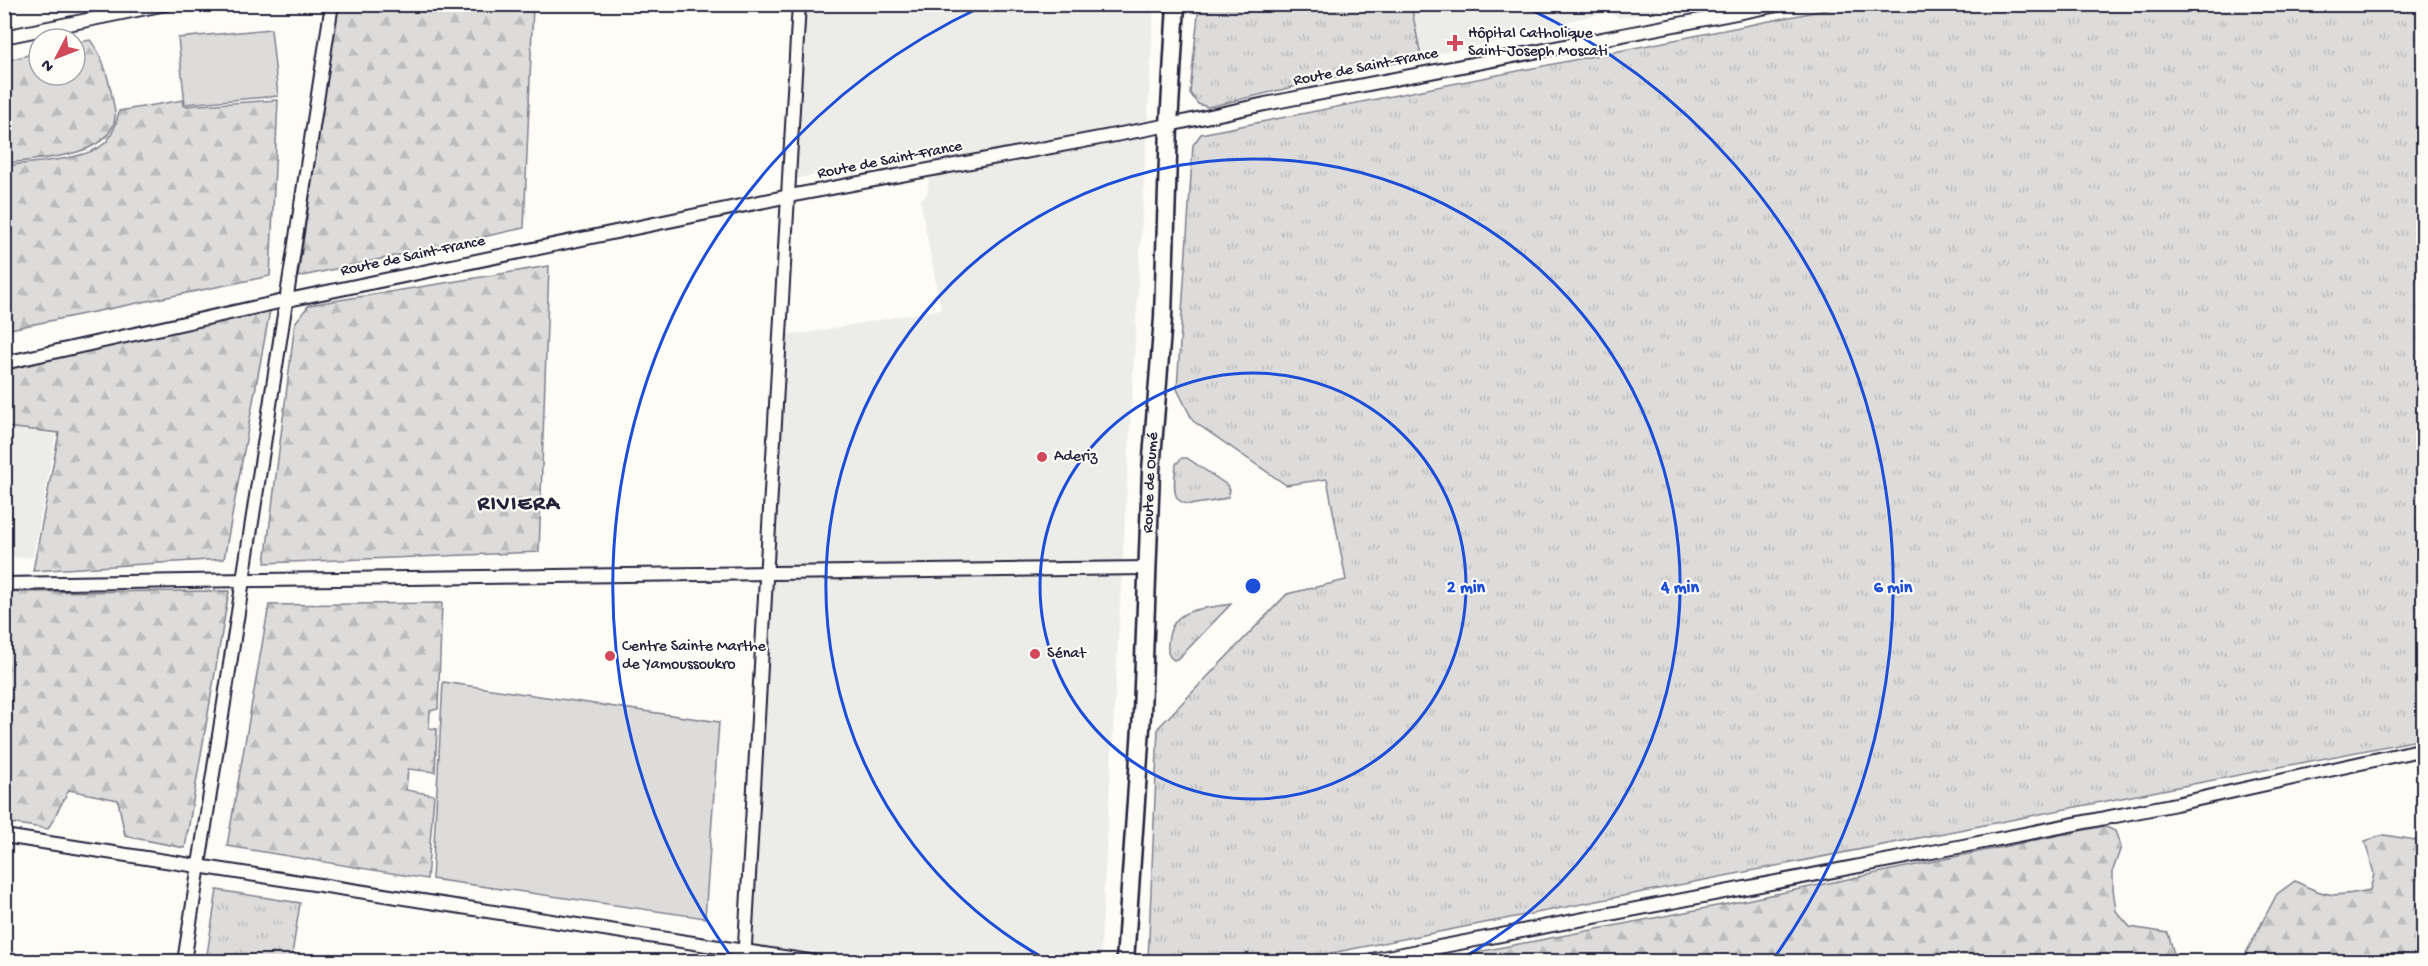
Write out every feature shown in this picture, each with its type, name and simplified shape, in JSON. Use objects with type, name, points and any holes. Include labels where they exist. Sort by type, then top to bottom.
[{"type":"main road","name":"Route de Oumé","points":[[1125,962],[1142,713],[1154,415],[1163,318],[1169,125],[1176,4]]},
{"type":"street","points":[[4,37],[165,4]]},
{"type":"street","points":[[184,962],[201,867],[332,4]]},
{"type":"street","points":[[744,956],[799,4]]},
{"type":"street","name":"Route de Saint-France","points":[[4,363],[288,300],[789,196],[1169,125],[1784,4]]},
{"type":"street","points":[[4,584],[766,571],[1147,568]]},
{"type":"street","points":[[1361,962],[1405,957],[2176,804],[2424,749]]},
{"type":"street","points":[[4,836],[744,956],[816,962]]},
{"type":"shaded area","points":[[801,5],[1154,5],[1100,961],[745,962],[783,334],[807,333],[941,309],[920,200],[927,194],[933,152],[794,179]]},
{"type":"shaded area","name":"Hôpital Catholique Saint-Joseph Moscati","points":[[1411,5],[1689,5],[1620,18],[1609,12],[1568,21],[1562,29],[1421,57]]},
{"type":"shaded area","points":[[5,428],[56,435],[33,557],[5,558]]},
{"type":"green space","points":[[1855,4],[2423,5],[2423,739],[1291,961],[1148,961],[1158,728],[1287,594],[1346,580],[1327,479],[1286,485],[1193,421],[1177,389],[1193,145],[1201,134]]},
{"type":"green space","points":[[338,5],[533,5],[524,228],[298,277]]},
{"type":"green space","points":[[1199,5],[1411,5],[1421,57],[1208,107],[1198,104],[1190,93]]},
{"type":"green space","points":[[271,29],[278,96],[185,104],[178,38]]},
{"type":"green space","points":[[90,40],[94,46],[106,70],[115,116],[110,132],[100,142],[71,154],[10,163],[11,94],[6,61],[27,55],[27,87],[87,87],[87,41]]},
{"type":"green space","points":[[183,100],[184,106],[278,100],[270,276],[5,330],[5,166],[59,160],[87,153],[99,148],[107,141],[115,127],[119,111]]},
{"type":"green space","points":[[549,266],[539,552],[265,563],[295,323],[309,305]]},
{"type":"green space","points":[[270,310],[224,559],[33,571],[59,433],[5,427],[5,365]]},
{"type":"green space","points":[[1182,458],[1187,458],[1227,485],[1230,490],[1228,497],[1191,504],[1178,500],[1175,473],[1176,464]]},
{"type":"green space","points":[[229,591],[185,848],[125,836],[118,800],[69,790],[48,829],[5,822],[5,592]]},
{"type":"green space","points":[[442,603],[438,709],[430,711],[429,728],[437,729],[435,772],[408,769],[406,790],[434,795],[427,879],[227,846],[269,605]]},
{"type":"green space","points":[[1231,604],[1179,658],[1174,660],[1170,657],[1168,644],[1170,632],[1174,623],[1181,616],[1198,609]]},
{"type":"green space","points":[[443,682],[719,722],[705,918],[432,879]]},
{"type":"green space","points":[[2104,826],[2115,831],[2121,847],[2113,870],[2116,911],[2130,927],[2168,933],[2174,954],[2172,961],[1745,962],[1724,956],[1706,962],[1431,961],[1727,904]]},
{"type":"green space","points":[[2384,835],[2415,840],[2423,844],[2423,961],[2246,961],[2246,953],[2277,894],[2295,881],[2315,891],[2340,895],[2370,890],[2374,874],[2365,841]]},
{"type":"green space","points":[[217,890],[300,903],[291,961],[206,961]]},
{"type":"place","name":"Hôpital Catholique Saint-Joseph Moscati","points":[[1455,43]]},
{"type":"place","name":"Aderiz","points":[[1042,457]]},
{"type":"place","name":"Sénat","points":[[1035,654]]},
{"type":"place","name":"Centre Sainte Marthe de Yamoussoukro","points":[[610,656]]},
{"type":"district","name":"RIVIERA","points":[[519,505]]}]
